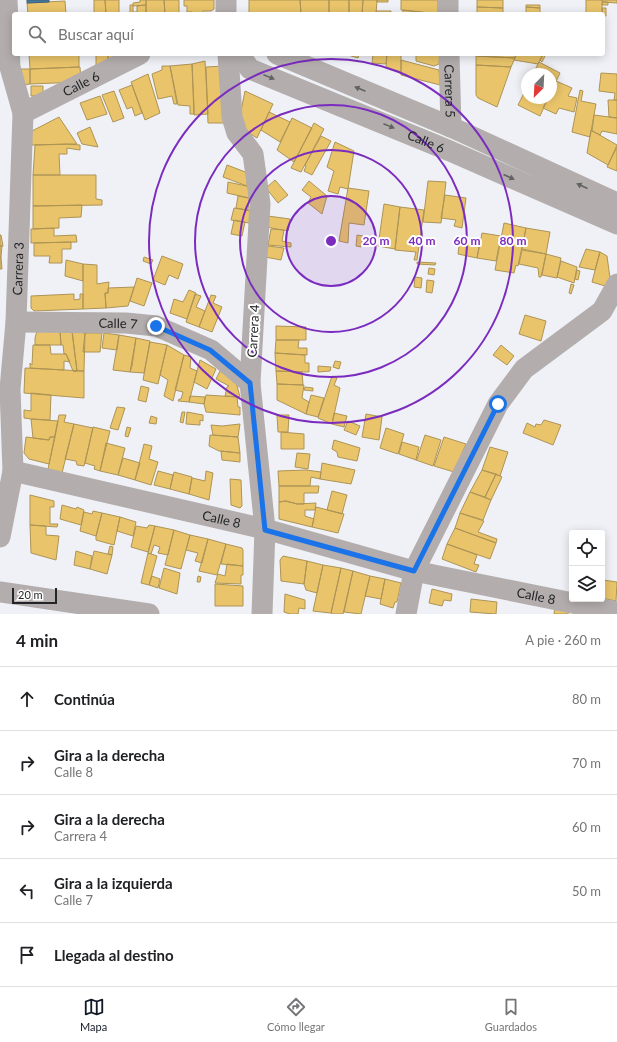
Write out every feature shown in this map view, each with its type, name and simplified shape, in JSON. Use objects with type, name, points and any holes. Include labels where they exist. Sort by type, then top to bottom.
[{"type":"street","name":"Carrera 3","points":[[0,537],[13,471],[5,388],[16,322],[23,113],[5,67],[7,0]]},
{"type":"street","points":[[226,0],[226,12]]},
{"type":"street","points":[[448,0],[448,12]]},
{"type":"street","name":"Calle 6","points":[[23,113],[136,56]]},
{"type":"street","name":"Carrera 4","points":[[228,56],[232,117],[237,133],[254,154],[260,204],[250,383],[265,530],[262,614]]},
{"type":"street","name":"Calle 6","points":[[240,56],[250,69],[450,151],[617,224]]},
{"type":"street","name":"Calle 6","points":[[281,56],[451,127],[617,203]]},
{"type":"street","name":"Carrera 5","points":[[449,56],[451,127]]},
{"type":"street","points":[[406,614],[414,571],[498,404],[524,369],[602,311],[617,284]]},
{"type":"street","name":"Calle 7","points":[[16,322],[126,323],[156,326],[210,350],[250,383]]},
{"type":"street","name":"Calle 8","points":[[13,471],[265,530],[414,571],[617,612]]},
{"type":"street","points":[[0,592],[149,614]]},
{"type":"building: Viviendas","points":[[94,0],[105,0],[106,12],[94,12]]},
{"type":"building: Viviendas","points":[[105,0],[119,0],[119,12],[106,12]]},
{"type":"building: Viviendas","points":[[140,0],[146,0],[146,5],[133,6],[133,3],[140,2]]},
{"type":"building: Viviendas","points":[[146,0],[164,0],[165,12],[146,12]]},
{"type":"building: Viviendas","points":[[164,0],[179,0],[179,12],[165,12]]},
{"type":"building: Viviendas","points":[[184,0],[214,0],[214,9],[211,11],[187,12],[187,6],[184,6]]},
{"type":"building: Viviendas","points":[[249,0],[300,0],[301,12],[249,12]]},
{"type":"building: Viviendas","points":[[300,0],[329,0],[329,12],[301,12]]},
{"type":"building: Viviendas","points":[[329,0],[349,0],[349,12],[329,12]]},
{"type":"building: Viviendas","points":[[349,0],[363,0],[362,12],[349,12]]},
{"type":"building: Viviendas","points":[[363,0],[377,0],[376,12],[362,12]]},
{"type":"building: Viviendas","points":[[377,0],[388,0],[388,2],[377,2]]},
{"type":"building: Viviendas","points":[[401,0],[438,0],[438,12],[401,10]]},
{"type":"building: Viviendas","points":[[477,0],[503,0],[503,8],[477,7]]},
{"type":"building: Viviendas","points":[[586,0],[602,0],[602,12],[586,12]]},
{"type":"building: Viviendas","points":[[602,0],[617,0],[617,3],[603,2]]},
{"type":"building: Viviendas","points":[[65,1],[66,12],[28,12],[27,3]]},
{"type":"building: Viviendas","points":[[603,2],[608,2],[608,5],[602,5]]},
{"type":"building: Viviendas","points":[[130,5],[133,5],[133,12],[130,12]]},
{"type":"building: Viviendas","points":[[146,5],[146,12],[137,12],[137,6]]},
{"type":"building: Viviendas","points":[[526,5],[540,5],[540,8],[526,7]]},
{"type":"building: Viviendas","points":[[477,7],[503,8],[503,12],[477,12]]},
{"type":"building: Viviendas","points":[[526,7],[540,8],[540,12],[526,12]]},
{"type":"building: Viviendas","points":[[602,8],[606,8],[606,16],[605,12],[602,12]]},
{"type":"building: Viviendas","points":[[403,10],[420,12],[403,12]]},
{"type":"building: Viviendas","points":[[376,11],[391,11],[391,12]]},
{"type":"building: Viviendas","points":[[29,56],[79,56],[79,67],[30,69]]},
{"type":"building: Viviendas","points":[[96,56],[108,56],[108,63],[96,69]]},
{"type":"building: Viviendas","points":[[108,56],[118,56],[108,63]]},
{"type":"building: Viviendas","points":[[373,56],[387,56],[386,64],[372,63]]},
{"type":"building: Viviendas","points":[[387,56],[401,56],[401,72],[386,67]]},
{"type":"building: Viviendas","points":[[416,56],[440,56],[439,64],[434,66],[416,61]]},
{"type":"building: Viviendas","points":[[476,56],[516,56],[515,58]]},
{"type":"building: Viviendas","points":[[476,56],[515,58],[511,67],[476,65]]},
{"type":"building: Viviendas","points":[[515,56],[542,56],[538,64],[514,60]]},
{"type":"building: Viviendas","points":[[542,56],[545,56],[542,62],[540,60]]},
{"type":"building: Viviendas","points":[[401,60],[439,70],[440,85],[401,75]]},
{"type":"building: Viviendas","points":[[205,61],[208,114],[194,115],[192,64]]},
{"type":"building: Viviendas","points":[[539,62],[550,68],[536,68]]},
{"type":"building: Viviendas","points":[[192,64],[194,114],[190,114],[190,106],[178,105],[170,66]]},
{"type":"building: Viviendas","points":[[476,65],[511,67],[497,107],[478,98],[476,95]]},
{"type":"building: Viviendas","points":[[162,66],[170,66],[177,104],[174,104],[172,96],[158,99],[152,74],[162,70]]},
{"type":"building: Viviendas","points":[[223,66],[228,123],[208,123],[206,67]]},
{"type":"building: Viviendas","points":[[80,67],[81,82],[30,84],[30,69]]},
{"type":"building: Viviendas","points":[[21,69],[30,69],[30,84],[22,85]]},
{"type":"building: Viviendas","points":[[557,71],[560,73],[557,79]]},
{"type":"building: Viviendas","points":[[601,73],[617,74],[617,100],[614,100],[615,93],[599,91]]},
{"type":"building: Viviendas","points":[[148,74],[160,113],[145,120],[131,82]]},
{"type":"building: Viviendas","points":[[557,81],[572,88],[568,96],[577,98],[574,112],[559,108],[556,114],[543,108],[545,104],[557,104]]},
{"type":"building: Viviendas","points":[[132,85],[142,113],[135,116],[132,107],[127,109],[119,90]]},
{"type":"building: Viviendas","points":[[31,86],[43,86],[43,95],[31,96]]},
{"type":"building: Viviendas","points":[[580,90],[583,91],[581,101],[596,104],[590,137],[572,132]]},
{"type":"building: Viviendas","points":[[114,91],[124,118],[113,122],[102,95]]},
{"type":"building: Viviendas","points":[[245,91],[273,104],[257,138],[238,126]]},
{"type":"building: Viviendas","points":[[100,96],[107,114],[87,120],[80,103]]},
{"type":"building: Viviendas","points":[[521,99],[521,104],[545,104],[540,116],[518,105]]},
{"type":"building: Viviendas","points":[[608,100],[617,100],[617,118],[609,117]]},
{"type":"building: Viviendas","points":[[269,112],[290,122],[280,142],[261,130]]},
{"type":"building: Viviendas","points":[[594,115],[617,118],[617,134],[602,131],[600,135],[592,131]]},
{"type":"building: Viviendas","points":[[59,117],[77,144],[32,145],[30,132]]},
{"type":"building: Viviendas","points":[[292,118],[312,128],[294,162],[277,150]]},
{"type":"building: Viviendas","points":[[314,123],[324,129],[301,172],[291,168]]},
{"type":"building: Viviendas","points":[[90,127],[98,147],[82,144],[77,133]]},
{"type":"building: Viviendas","points":[[591,130],[617,145],[608,165],[587,153]]},
{"type":"building: Viviendas","points":[[321,136],[331,141],[312,175],[304,171],[305,165]]},
{"type":"building: Viviendas","points":[[335,142],[354,151],[348,189],[340,187],[338,194],[328,191],[334,171],[327,167]]},
{"type":"building: Viviendas","points":[[35,145],[80,145],[80,150],[67,148],[67,154],[59,154],[60,175],[33,175]]},
{"type":"building: Viviendas","points":[[617,147],[617,171],[607,167]]},
{"type":"building: Viviendas","points":[[227,165],[248,173],[247,186],[223,177]]},
{"type":"building: Viviendas","points":[[33,175],[96,175],[96,199],[102,200],[102,205],[33,206]]},
{"type":"building: Viviendas","points":[[275,180],[288,195],[278,203],[266,188]]},
{"type":"building: Viviendas","points":[[309,181],[327,196],[322,214],[308,203],[311,197],[302,190]]},
{"type":"building: Viviendas","points":[[428,181],[446,182],[441,223],[423,222]]},
{"type":"building: Viviendas","points":[[228,182],[251,187],[249,198],[227,193]]},
{"type":"building: Viviendas","points":[[348,188],[369,191],[364,225],[349,223],[348,243],[339,241]]},
{"type":"building: Viviendas","points":[[445,195],[466,198],[462,228],[454,226],[456,220],[441,218]]},
{"type":"building: Viviendas","points":[[238,196],[249,198],[248,210],[236,208]]},
{"type":"building: Viviendas","points":[[384,204],[400,207],[395,249],[378,246]]},
{"type":"building: Viviendas","points":[[82,205],[81,217],[59,218],[59,228],[33,229],[33,206]]},
{"type":"building: Viviendas","points":[[400,207],[424,210],[417,260],[414,260],[416,252],[395,250]]},
{"type":"building: Viviendas","points":[[234,208],[251,211],[249,223],[231,220]]},
{"type":"building: Viviendas","points":[[268,216],[290,219],[288,231],[266,227]]},
{"type":"building: Viviendas","points":[[234,220],[245,222],[242,236],[231,234]]},
{"type":"building: Viviendas","points":[[504,223],[526,228],[518,266],[516,265],[514,273],[495,270]]},
{"type":"building: Viviendas","points":[[54,228],[54,236],[76,235],[77,242],[31,243],[31,229]]},
{"type":"building: Viviendas","points":[[526,228],[550,232],[546,254],[522,249]]},
{"type":"building: Viviendas","points":[[271,229],[284,230],[282,241],[291,243],[291,247],[268,245]]},
{"type":"building: Viviendas","points":[[482,233],[501,236],[496,261],[477,258]]},
{"type":"building: Viviendas","points":[[1,235],[3,246],[0,246]]},
{"type":"building: Viviendas","points":[[357,235],[363,236],[361,247],[356,246]]},
{"type":"building: Viviendas","points":[[460,237],[480,242],[477,258],[458,254]]},
{"type":"building: Viviendas","points":[[71,242],[71,249],[62,249],[62,263],[49,263],[50,256],[34,256],[34,243]]},
{"type":"building: Viviendas","points":[[0,246],[2,246],[1,257],[0,257]]},
{"type":"building: Viviendas","points":[[268,246],[284,248],[281,260],[265,257]]},
{"type":"building: Viviendas","points":[[586,249],[600,252],[595,270],[579,267]]},
{"type":"building: Viviendas","points":[[522,250],[546,254],[541,277],[539,277],[538,268],[519,264]]},
{"type":"building: Viviendas","points":[[600,252],[607,256],[610,278],[605,286],[592,282]]},
{"type":"building: Viviendas","points":[[546,254],[561,258],[557,278],[542,275]]},
{"type":"building: Viviendas","points":[[162,256],[183,264],[178,279],[169,275],[165,285],[153,280]]},
{"type":"building: Viviendas","points":[[1,257],[2,269],[0,269]]},
{"type":"building: Viviendas","points":[[144,257],[153,260],[151,264],[143,261]]},
{"type":"building: Viviendas","points":[[66,260],[83,264],[83,281],[65,276]]},
{"type":"building: Viviendas","points":[[561,261],[577,267],[574,283],[557,277]]},
{"type":"building: Viviendas","points":[[417,262],[436,263],[435,265],[417,264]]},
{"type":"building: Viviendas","points":[[83,264],[97,265],[97,284],[109,282],[108,293],[105,293],[106,308],[83,309]]},
{"type":"building: Viviendas","points":[[429,268],[435,269],[434,275],[428,274]]},
{"type":"building: Viviendas","points":[[577,270],[580,271],[578,280],[575,279]]},
{"type":"building: Viviendas","points":[[415,277],[422,278],[421,288],[414,287]]},
{"type":"building: Viviendas","points":[[137,278],[152,283],[144,306],[130,301]]},
{"type":"building: Viviendas","points":[[427,280],[434,281],[432,293],[426,292]]},
{"type":"building: Viviendas","points":[[571,284],[574,285],[571,294],[569,293]]},
{"type":"building: Viviendas","points":[[134,287],[128,306],[106,308],[105,293],[108,293],[108,288]]},
{"type":"building: Viviendas","points":[[189,290],[196,293],[187,319],[170,313],[174,299],[183,302]]},
{"type":"building: Viviendas","points":[[74,294],[74,300],[80,299],[80,294],[83,294],[83,309],[34,311],[31,308],[31,296]]},
{"type":"building: Viviendas","points":[[195,294],[201,296],[196,307],[205,311],[199,327],[186,322]]},
{"type":"building: Viviendas","points":[[211,295],[216,296],[213,303],[222,307],[212,332],[199,327]]},
{"type":"building: Viviendas","points":[[525,315],[546,321],[541,341],[519,334]]},
{"type":"building: Viviendas","points":[[276,326],[306,327],[306,340],[276,340]]},
{"type":"building: Viviendas","points":[[37,331],[60,331],[61,345],[35,345]]},
{"type":"building: Viviendas","points":[[60,331],[72,331],[77,371],[73,371],[66,354],[64,354],[63,345],[61,345]]},
{"type":"building: Viviendas","points":[[72,331],[85,333],[84,371],[77,371]]},
{"type":"building: Viviendas","points":[[85,333],[102,333],[100,352],[83,352]]},
{"type":"building: Viviendas","points":[[104,333],[119,335],[117,350],[102,348]]},
{"type":"building: Viviendas","points":[[119,335],[136,338],[130,372],[113,370]]},
{"type":"building: Viviendas","points":[[136,338],[150,341],[144,373],[130,372]]},
{"type":"building: Viviendas","points":[[276,340],[299,340],[298,348],[307,348],[307,355],[275,353]]},
{"type":"building: Viviendas","points":[[150,342],[167,345],[158,384],[143,380]]},
{"type":"building: Viviendas","points":[[33,345],[50,345],[51,354],[66,354],[70,362],[64,361],[64,370],[30,368],[30,363],[32,365]]},
{"type":"building: Viviendas","points":[[167,345],[184,355],[173,401],[164,396],[168,380],[160,375]]},
{"type":"building: Viviendas","points":[[501,345],[514,356],[507,365],[493,355]]},
{"type":"building: Viviendas","points":[[275,353],[305,355],[305,363],[309,363],[309,372],[276,371]]},
{"type":"building: Viviendas","points":[[184,355],[191,357],[190,368],[197,371],[189,402],[178,401],[181,399],[183,392],[175,390]]},
{"type":"building: Viviendas","points":[[200,360],[216,369],[207,389],[194,382]]},
{"type":"building: Viviendas","points":[[335,361],[341,362],[339,369],[333,367]]},
{"type":"building: Viviendas","points":[[318,366],[331,367],[330,371],[318,372]]},
{"type":"building: Viviendas","points":[[25,368],[84,371],[84,398],[24,393]]},
{"type":"building: Viviendas","points":[[220,371],[236,382],[240,397],[225,396],[227,387],[229,386],[216,379]]},
{"type":"building: Viviendas","points":[[276,371],[302,372],[303,385],[277,384]]},
{"type":"building: Viviendas","points":[[332,376],[337,378],[334,385],[340,388],[332,424],[318,418]]},
{"type":"building: Viviendas","points":[[277,384],[304,385],[302,398],[309,402],[306,414],[277,400]]},
{"type":"building: Viviendas","points":[[141,386],[149,388],[146,402],[138,400]]},
{"type":"building: Viviendas","points":[[305,387],[313,388],[313,391],[304,390]]},
{"type":"building: Viviendas","points":[[31,393],[51,395],[50,420],[24,418],[24,410],[31,411]]},
{"type":"building: Viviendas","points":[[206,395],[237,397],[238,407],[240,407],[240,415],[206,412],[204,404]]},
{"type":"building: Viviendas","points":[[311,395],[324,398],[318,417],[306,414]]},
{"type":"building: Viviendas","points":[[190,396],[205,397],[204,404],[189,402]]},
{"type":"building: Viviendas","points":[[117,407],[125,408],[118,430],[110,428]]},
{"type":"building: Viviendas","points":[[182,412],[185,412],[183,423],[180,422]]},
{"type":"building: Viviendas","points":[[187,412],[203,415],[203,421],[200,420],[200,425],[186,424]]},
{"type":"building: Viviendas","points":[[334,413],[347,416],[344,427],[332,424]]},
{"type":"building: Viviendas","points":[[366,414],[382,417],[379,440],[362,437]]},
{"type":"building: Viviendas","points":[[59,415],[66,415],[64,422],[74,424],[62,473],[48,469]]},
{"type":"building: Viviendas","points":[[277,415],[289,415],[288,432],[278,432]]},
{"type":"building: Viviendas","points":[[151,416],[157,418],[156,424],[149,423]]},
{"type":"building: Viviendas","points":[[31,419],[58,421],[55,437],[50,437],[49,440],[33,438]]},
{"type":"building: Viviendas","points":[[544,420],[561,425],[553,445],[523,433],[527,423],[535,427],[536,424],[541,425]]},
{"type":"building: Viviendas","points":[[348,421],[360,426],[356,435],[344,430]]},
{"type":"building: Viviendas","points":[[74,424],[93,428],[84,466],[77,465],[76,461],[65,459]]},
{"type":"building: Viviendas","points":[[240,424],[238,437],[213,435],[211,425],[222,426]]},
{"type":"building: Viviendas","points":[[93,427],[110,431],[100,471],[94,469],[95,466],[85,463]]},
{"type":"building: Viviendas","points":[[127,427],[131,428],[128,437],[125,436]]},
{"type":"building: Viviendas","points":[[386,428],[404,434],[398,454],[380,448]]},
{"type":"building: Viviendas","points":[[281,432],[304,434],[304,449],[281,449]]},
{"type":"building: Viviendas","points":[[210,435],[238,437],[240,453],[219,451],[209,446]]},
{"type":"building: Viviendas","points":[[425,435],[441,440],[433,466],[416,460]]},
{"type":"building: Viviendas","points":[[26,437],[49,440],[50,437],[55,437],[49,464],[29,459],[24,453]]},
{"type":"building: Viviendas","points":[[444,437],[466,444],[454,472],[434,466]]},
{"type":"building: Viviendas","points":[[334,440],[360,448],[357,461],[338,457],[337,452],[332,449]]},
{"type":"building: Viviendas","points":[[402,442],[419,447],[416,460],[399,454]]},
{"type":"building: Viviendas","points":[[106,443],[125,448],[118,475],[100,471]]},
{"type":"building: Viviendas","points":[[144,444],[152,446],[149,459],[158,462],[151,485],[135,480]]},
{"type":"building: Viviendas","points":[[490,447],[508,452],[500,476],[482,470]]},
{"type":"building: Viviendas","points":[[221,451],[240,453],[240,462],[222,460]]},
{"type":"building: Viviendas","points":[[297,453],[310,454],[308,469],[295,467]]},
{"type":"building: Viviendas","points":[[123,458],[140,463],[135,480],[118,475]]},
{"type":"building: Viviendas","points":[[322,463],[355,470],[351,484],[320,479]]},
{"type":"building: Viviendas","points":[[306,470],[321,472],[320,479],[311,477],[310,486],[279,486],[278,471]]},
{"type":"building: Viviendas","points":[[482,470],[496,474],[485,497],[470,492]]},
{"type":"building: Viviendas","points":[[158,471],[173,475],[170,489],[154,485]]},
{"type":"building: Viviendas","points":[[206,471],[213,473],[209,500],[189,494],[192,478],[205,481]]},
{"type":"building: Viviendas","points":[[174,472],[192,477],[189,494],[170,489]]},
{"type":"building: Viviendas","points":[[496,474],[502,477],[491,500],[485,497]]},
{"type":"building: Viviendas","points":[[230,479],[241,480],[242,506],[240,508],[231,505]]},
{"type":"building: Viviendas","points":[[279,486],[319,486],[318,493],[304,493],[304,504],[297,504],[286,501],[279,502]]},
{"type":"building: Viviendas","points":[[332,491],[347,495],[342,514],[327,510]]},
{"type":"building: Viviendas","points":[[470,492],[491,500],[483,520],[460,513]]},
{"type":"building: Viviendas","points":[[30,495],[54,501],[54,507],[50,507],[50,524],[58,524],[57,527],[30,525]]},
{"type":"building: Viviendas","points":[[286,501],[297,504],[316,503],[315,510],[305,510],[305,516],[314,519],[312,527],[279,519],[279,502]]},
{"type":"building: Viviendas","points":[[62,505],[76,509],[77,507],[84,510],[81,525],[60,519]]},
{"type":"building: Viviendas","points":[[316,507],[344,514],[338,533],[312,527]]},
{"type":"building: Viviendas","points":[[93,511],[102,513],[96,536],[80,531],[84,512],[92,514]]},
{"type":"building: Viviendas","points":[[102,513],[120,517],[114,545],[96,540]]},
{"type":"building: Viviendas","points":[[460,513],[484,521],[478,532],[497,539],[496,543],[455,528]]},
{"type":"building: Viviendas","points":[[120,517],[136,522],[133,536],[117,531]]},
{"type":"building: Viviendas","points":[[30,525],[46,526],[46,535],[59,536],[56,560],[31,553]]},
{"type":"building: Viviendas","points":[[149,525],[155,526],[148,552],[131,547],[136,526],[147,528]]},
{"type":"building: Viviendas","points":[[155,526],[174,530],[168,555],[158,553],[160,547],[154,545],[151,554],[148,553]]},
{"type":"building: Viviendas","points":[[455,528],[496,543],[490,559],[447,544]]},
{"type":"building: Viviendas","points":[[174,530],[190,535],[181,569],[165,565]]},
{"type":"building: Viviendas","points":[[190,535],[208,539],[202,563],[195,561],[198,553],[186,550]]},
{"type":"building: Viviendas","points":[[208,539],[226,544],[217,575],[199,571]]},
{"type":"building: Viviendas","points":[[226,544],[242,548],[243,566],[221,564]]},
{"type":"building: Viviendas","points":[[447,544],[477,555],[474,564],[479,565],[476,572],[442,559]]},
{"type":"building: Viviendas","points":[[110,546],[113,547],[112,555],[108,554]]},
{"type":"building: Viviendas","points":[[76,551],[92,556],[90,569],[74,565]]},
{"type":"building: Viviendas","points":[[94,551],[112,555],[107,574],[90,569]]},
{"type":"building: Viviendas","points":[[148,553],[157,556],[149,585],[141,583]]},
{"type":"building: Viviendas","points":[[283,556],[307,561],[304,584],[281,581],[280,560]]},
{"type":"building: Viviendas","points":[[307,561],[323,565],[317,593],[306,590],[304,584]]},
{"type":"building: Viviendas","points":[[227,564],[243,566],[241,584],[215,583],[218,574],[225,576]]},
{"type":"building: Viviendas","points":[[323,565],[341,568],[331,613],[313,611]]},
{"type":"building: Viviendas","points":[[164,568],[180,573],[177,594],[159,588]]},
{"type":"building: Viviendas","points":[[341,568],[353,571],[343,614],[333,614],[331,613]]},
{"type":"building: Viviendas","points":[[353,571],[370,576],[361,614],[344,612]]},
{"type":"building: Viviendas","points":[[152,576],[160,579],[158,588],[149,585]]},
{"type":"building: Viviendas","points":[[198,576],[201,577],[200,582],[197,582]]},
{"type":"building: Viviendas","points":[[370,576],[385,579],[381,599],[365,596]]},
{"type":"building: Viviendas","points":[[385,579],[401,583],[397,602],[395,602],[393,608],[380,604]]},
{"type":"building: Viviendas","points":[[605,580],[617,582],[616,601],[605,599]]},
{"type":"building: Viviendas","points":[[215,584],[243,586],[243,606],[215,606]]},
{"type":"building: Viviendas","points":[[432,589],[452,594],[451,601],[444,600],[442,606],[429,603]]},
{"type":"building: Viviendas","points":[[285,594],[305,600],[305,609],[299,608],[298,614],[284,612]]},
{"type":"building: Viviendas","points":[[471,599],[497,602],[496,614],[470,612]]},
{"type":"building: Viviendas","points":[[555,606],[569,609],[568,614],[554,614]]},
{"type":"building: Público","points":[[27,0],[49,0],[49,2],[27,3]]},
{"type":"route","points":[[156,326],[210,350],[250,383],[265,530],[414,571],[498,404]]}]
